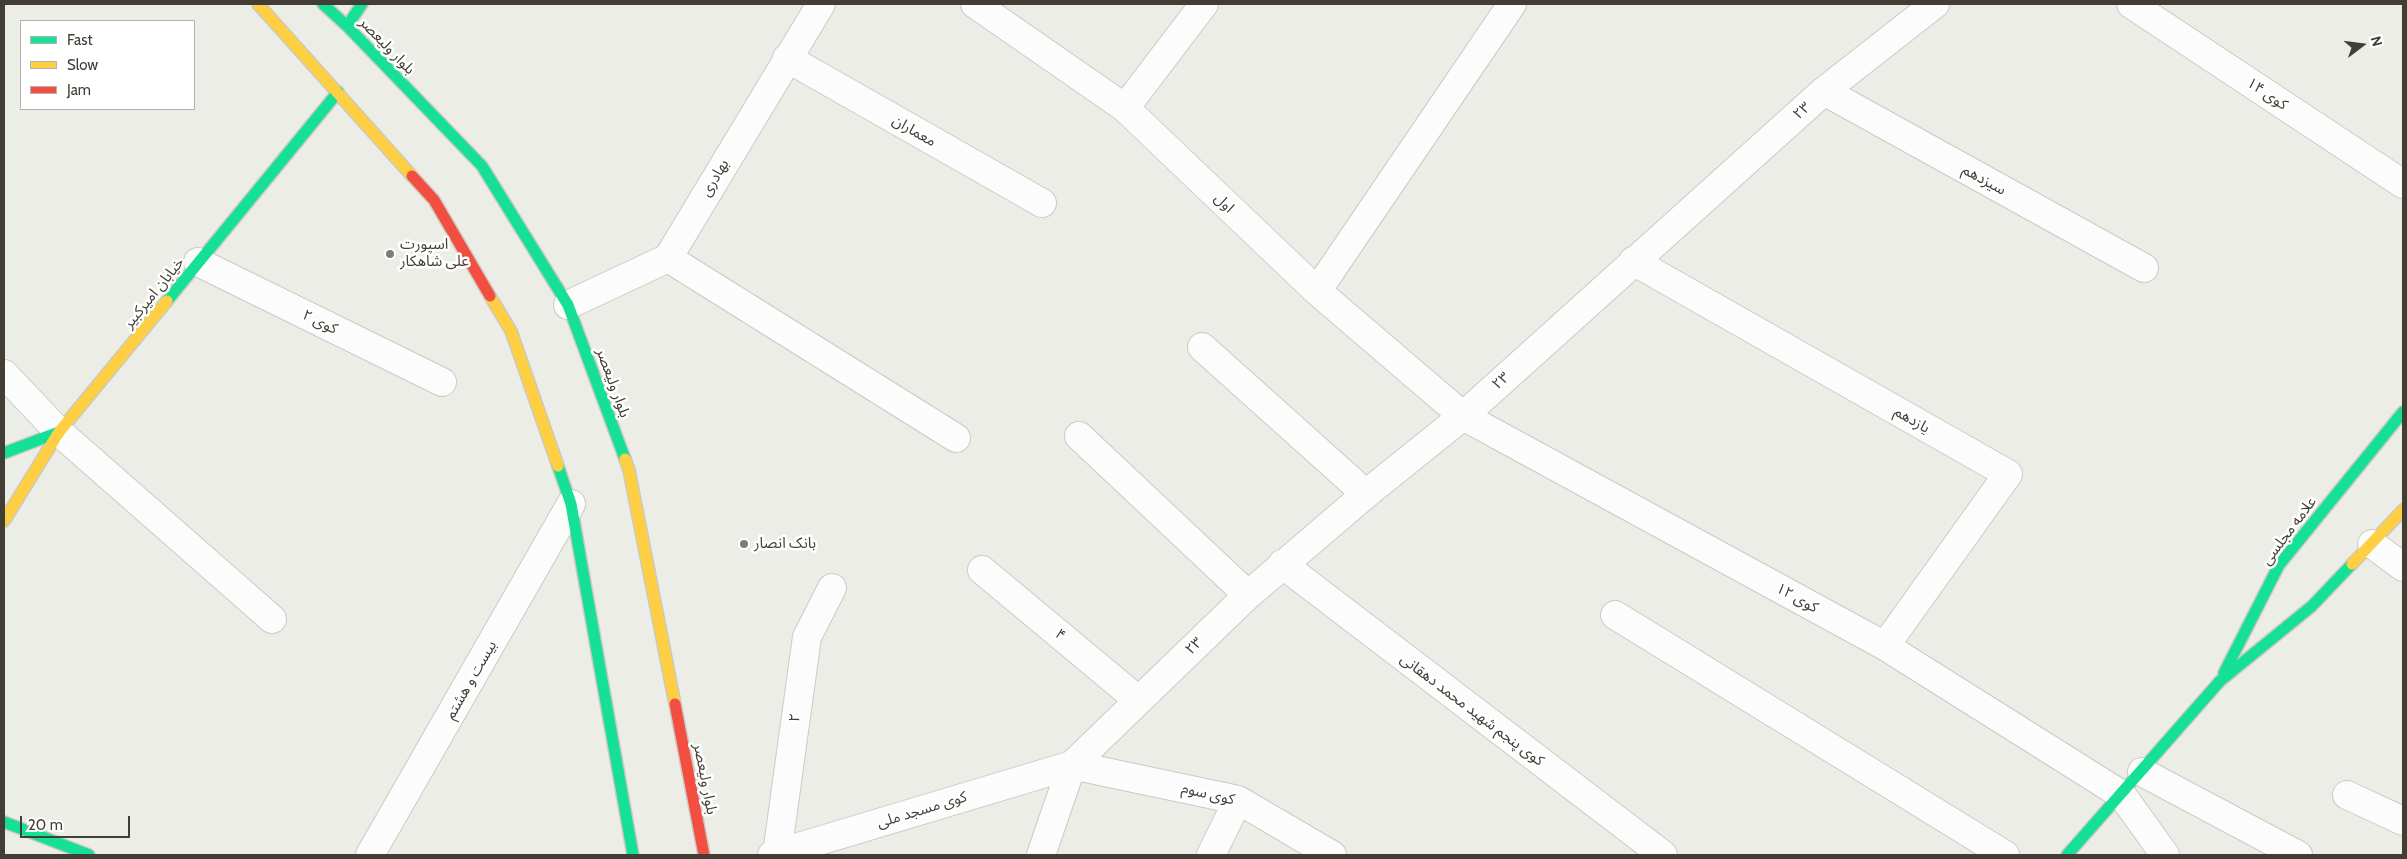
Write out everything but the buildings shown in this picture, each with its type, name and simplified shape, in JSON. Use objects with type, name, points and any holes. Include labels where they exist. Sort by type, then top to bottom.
[{"type":"main road","points":[[258,4],[434,200],[511,331],[571,504],[633,855]]},
{"type":"main road","name":"بلوار ولیعصر","points":[[323,4],[347,26],[482,166],[568,305],[629,470],[704,855]]},
{"type":"main road","points":[[347,26],[362,4]]},
{"type":"main road","name":"خیابان امیرکبیر","points":[[4,521],[59,432],[338,92]]},
{"type":"main road","name":"علامه مجلسی","points":[[2220,681],[2278,565],[2403,412]]},
{"type":"main road","points":[[4,453],[59,432]]},
{"type":"main road","name":"علامه مجلسی","points":[[2067,855],[2122,795],[2220,681],[2312,606],[2403,510]]},
{"type":"main road","points":[[4,822],[48,847],[89,855]]},
{"type":"main road","points":[[622,849],[630,836]]},
{"type":"street","name":"بهادری","points":[[668,258],[821,4]]},
{"type":"street","name":"اول","points":[[974,4],[1125,108],[1317,292],[1463,416]]},
{"type":"street","points":[[1125,108],[1204,4]]},
{"type":"street","points":[[1317,292],[1512,4]]},
{"type":"street","name":"۲۳","points":[[1072,765],[1248,594],[1366,494],[1463,416],[1824,91],[1934,4]]},
{"type":"street","name":"کوی ۱۴","points":[[2131,4],[2403,184]]},
{"type":"street","name":"معماران","points":[[787,58],[1042,203]]},
{"type":"street","name":"سیزدهم","points":[[1824,91],[2144,268]]},
{"type":"street","points":[[568,305],[668,258],[956,438]]},
{"type":"street","name":"یازدهم","points":[[1633,261],[2008,474],[1885,646]]},
{"type":"street","name":"کوی ۲","points":[[198,262],[442,382]]},
{"type":"street","points":[[1202,347],[1366,494]]},
{"type":"street","points":[[4,374],[59,432],[272,620]]},
{"type":"street","name":"کوی ۱۲","points":[[1463,416],[1885,646],[2122,795]]},
{"type":"street","points":[[1079,436],[1248,594]]},
{"type":"street","name":"بیست و هشتم","points":[[370,855],[571,504]]},
{"type":"street","points":[[2372,544],[2403,567]]},
{"type":"street","name":"کوی پنجم شهید محمد دهقانی","points":[[1282,564],[1663,855]]},
{"type":"street","name":"۴","points":[[982,570],[1138,700]]},
{"type":"street","name":"۲","points":[[774,855],[806,637],[832,588]]},
{"type":"street","points":[[1615,615],[2005,855]]},
{"type":"street","points":[[1041,855],[1072,765]]},
{"type":"street","name":"کوی مسجد ملی","points":[[774,855],[1072,765]]},
{"type":"street","name":"کوی سوم","points":[[1072,765],[1238,800],[1332,855]]},
{"type":"street","points":[[2142,772],[2298,855]]},
{"type":"street","points":[[2122,795],[2165,855]]},
{"type":"street","points":[[2346,795],[2403,821]]},
{"type":"street","points":[[1211,855],[1238,800]]},
{"type":"traffic: fast","points":[[323,4],[347,26],[482,166],[568,305],[625,459]]},
{"type":"traffic: fast","points":[[347,26],[362,4]]},
{"type":"traffic: fast","points":[[167,301],[338,92]]},
{"type":"traffic: fast","points":[[2224,673],[2279,565],[2403,412]]},
{"type":"traffic: fast","points":[[4,453],[59,432]]},
{"type":"traffic: fast","points":[[558,466],[571,504],[633,855]]},
{"type":"traffic: fast","points":[[2067,855],[2220,681],[2312,606],[2352,564]]},
{"type":"traffic: fast","points":[[4,822],[89,855]]},
{"type":"traffic: slow","points":[[258,4],[412,176]]},
{"type":"traffic: slow","points":[[490,296],[511,331],[558,466]]},
{"type":"traffic: slow","points":[[4,521],[59,432],[167,301]]},
{"type":"traffic: slow","points":[[625,459],[629,470],[675,704]]},
{"type":"traffic: slow","points":[[2352,564],[2403,510]]},
{"type":"traffic: jam","points":[[412,176],[434,200],[490,296]]},
{"type":"traffic: jam","points":[[675,704],[704,855]]},
{"type":"place","name":"اسپورت علی شاهکار","points":[[390,254]]},
{"type":"place","name":"بانک انصار","points":[[744,544]]}]
